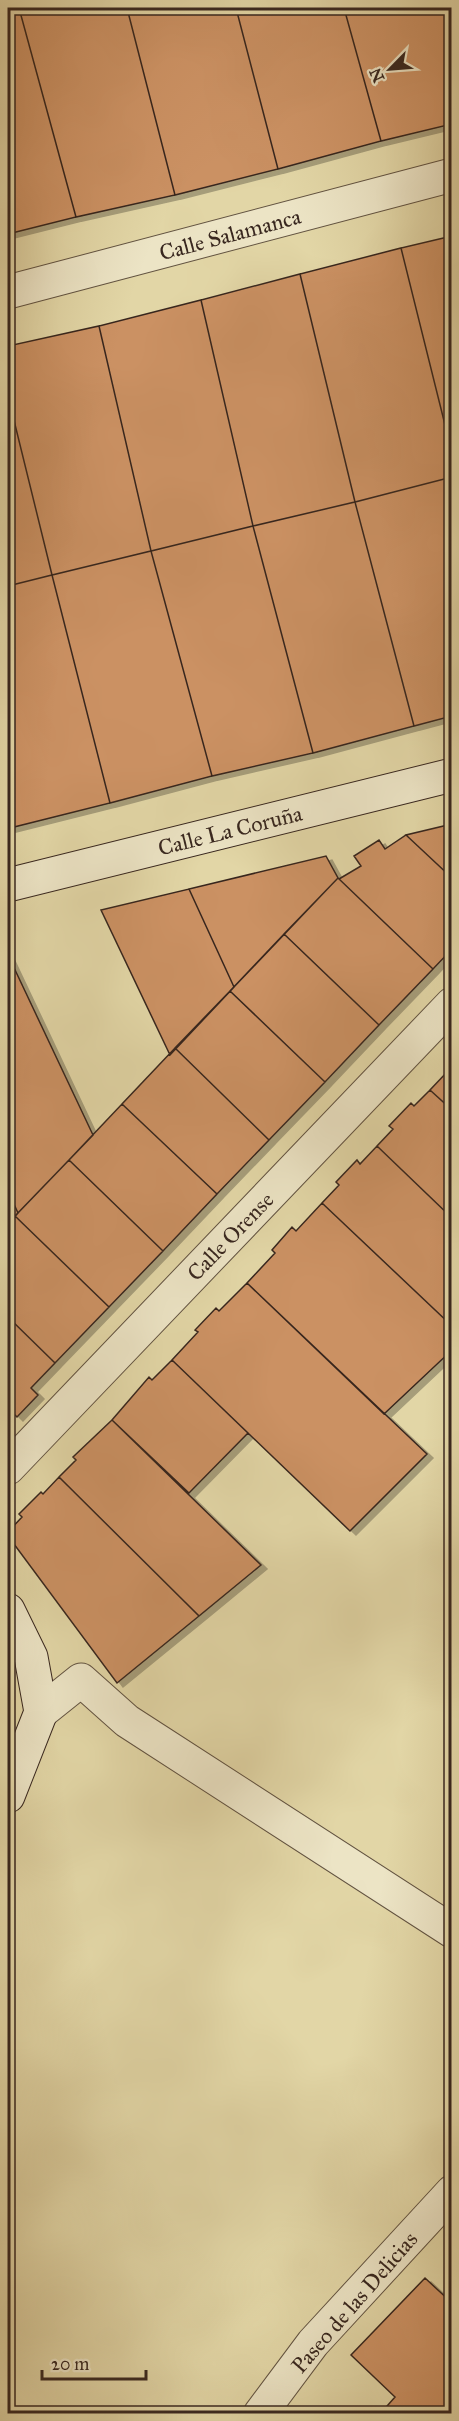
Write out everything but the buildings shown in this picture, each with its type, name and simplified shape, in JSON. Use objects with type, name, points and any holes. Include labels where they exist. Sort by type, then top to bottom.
[{"type":"street","name":"Calle Salamanca","points":[[8,292],[452,176]]},
{"type":"street","name":"Calle La Coruña","points":[[8,885],[452,775]]},
{"type":"street","name":"Calle Orense","points":[[8,1468],[452,1004]]},
{"type":"street","points":[[8,1610],[31,1657],[41,1712]]},
{"type":"street","points":[[8,1796],[41,1712],[81,1680],[127,1721],[452,1931]]},
{"type":"street","name":"Paseo de las Delicias","points":[[260,2414],[313,2343],[452,2192]]}]
